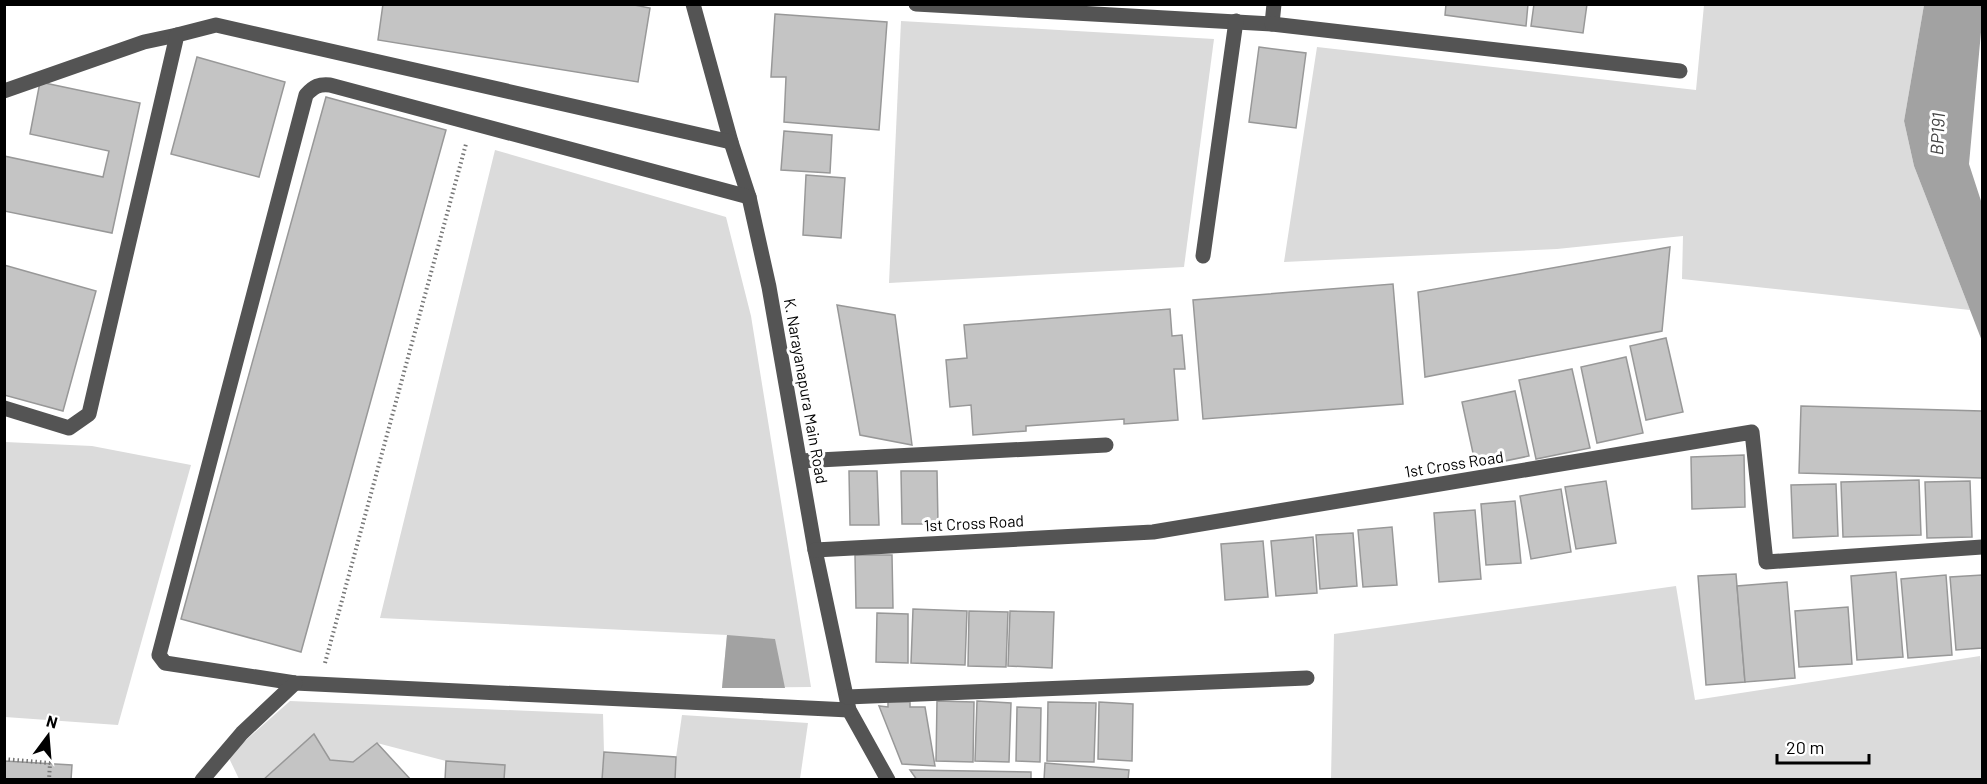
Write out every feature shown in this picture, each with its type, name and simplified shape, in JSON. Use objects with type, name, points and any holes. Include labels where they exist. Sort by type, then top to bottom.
[{"type":"street","name":"K. Narayanapura Main Road","points":[[693,4],[730,142],[749,197],[769,287],[815,550],[848,704],[888,780]]},
{"type":"street","points":[[916,4],[1272,24],[1680,71]]},
{"type":"street","points":[[1272,24],[1274,4]]},
{"type":"street","points":[[1203,256],[1236,21]]},
{"type":"street","points":[[4,91],[144,42],[216,25],[730,142]]},
{"type":"street","points":[[4,408],[69,428],[89,414],[177,35]]},
{"type":"street","points":[[749,197],[330,85],[320,84],[313,87],[306,95],[159,655],[165,663],[295,683],[848,704],[1307,678]]},
{"type":"street","name":"1st Cross Road","points":[[815,550],[1153,532],[1752,432],[1766,562],[1983,547]]},
{"type":"street","points":[[800,461],[1106,445]]},
{"type":"street","points":[[202,780],[243,733],[295,683]]},
{"type":"path","points":[[319,684],[472,123]]},
{"type":"path","points":[[4,759],[50,763],[49,780]]},
{"type":"shaded area","points":[[1704,5],[1924,5],[1904,121],[1914,166],[1970,310],[1682,279],[1683,236],[1557,249],[1284,262],[1317,47],[1696,90]]},
{"type":"shaded area","points":[[901,21],[1214,39],[1184,267],[889,283]]},
{"type":"shaded area","points":[[495,150],[726,217],[751,316],[811,687],[722,688],[727,635],[380,618]]},
{"type":"shaded area","points":[[5,442],[92,446],[191,465],[118,725],[5,717]]},
{"type":"shaded area","points":[[1676,586],[1695,700],[1980,656],[1982,779],[1331,779],[1334,634]]},
{"type":"shaded area","points":[[290,701],[603,714],[602,779],[504,779],[505,765],[446,761],[377,743],[353,762],[330,760],[314,735],[263,779],[239,779],[228,756]]},
{"type":"shaded area","points":[[682,715],[808,723],[800,779],[675,780]]},
{"type":"water","name":"BP191","points":[[1924,5],[1982,5],[1969,164],[1982,204],[1982,341],[1914,166],[1904,121]]},
{"type":"water","points":[[727,635],[775,639],[785,688],[722,688]]},
{"type":"building","points":[[383,4],[629,4],[650,8],[638,82],[378,40]]},
{"type":"building","points":[[1446,4],[1528,4],[1526,26],[1445,15]]},
{"type":"building","points":[[1534,4],[1587,4],[1583,33],[1531,26]]},
{"type":"building","points":[[775,14],[887,22],[879,130],[784,122],[786,77],[771,77]]},
{"type":"building","points":[[1259,47],[1306,53],[1296,128],[1249,122]]},
{"type":"building","points":[[197,57],[285,82],[259,177],[171,154]]},
{"type":"building","points":[[40,82],[140,103],[112,233],[4,211],[4,156],[103,177],[109,151],[30,134]]},
{"type":"building","points":[[326,97],[446,130],[301,652],[181,619]]},
{"type":"building","points":[[784,131],[832,135],[830,173],[781,170]]},
{"type":"building","points":[[806,175],[845,178],[841,238],[803,235]]},
{"type":"building","points":[[1670,247],[1662,331],[1425,377],[1418,292]]},
{"type":"building","points":[[4,265],[96,291],[63,411],[4,395]]},
{"type":"building","points":[[1393,284],[1403,404],[1203,419],[1193,300]]},
{"type":"building","points":[[837,305],[895,315],[912,445],[860,435]]},
{"type":"building","points":[[1170,309],[1172,336],[1182,335],[1185,369],[1174,369],[1178,420],[1124,424],[1124,419],[1026,426],[1026,431],[973,435],[971,405],[950,407],[946,360],[967,358],[964,325]]},
{"type":"building","points":[[1666,338],[1683,412],[1646,420],[1630,346]]},
{"type":"building","points":[[1626,357],[1643,433],[1597,443],[1581,367]]},
{"type":"building","points":[[1572,369],[1590,448],[1536,459],[1519,380]]},
{"type":"building","points":[[1515,391],[1529,456],[1476,467],[1462,402]]},
{"type":"building","points":[[1801,406],[1982,411],[1982,478],[1799,473]]},
{"type":"building","points":[[1744,455],[1745,507],[1692,509],[1691,457]]},
{"type":"building","points":[[849,471],[877,471],[879,525],[850,525]]},
{"type":"building","points":[[901,471],[937,471],[938,524],[902,524]]},
{"type":"building","points":[[1919,480],[1921,535],[1843,537],[1841,482]]},
{"type":"building","points":[[1606,481],[1616,543],[1576,549],[1565,487]]},
{"type":"building","points":[[1970,481],[1972,537],[1927,538],[1925,482]]},
{"type":"building","points":[[1836,484],[1838,536],[1793,538],[1791,485]]},
{"type":"building","points":[[1561,489],[1571,552],[1531,559],[1520,496]]},
{"type":"building","points":[[1515,501],[1521,563],[1486,565],[1481,504]]},
{"type":"building","points":[[1475,510],[1481,579],[1439,582],[1434,513]]},
{"type":"building","points":[[1392,527],[1397,585],[1363,587],[1358,530]]},
{"type":"building","points":[[1353,533],[1357,586],[1320,589],[1316,535]]},
{"type":"building","points":[[1313,537],[1317,593],[1276,596],[1271,541]]},
{"type":"building","points":[[1263,541],[1268,597],[1225,600],[1221,544]]},
{"type":"building","points":[[855,555],[892,555],[893,608],[856,608]]},
{"type":"building","points":[[1896,572],[1903,657],[1857,660],[1851,576]]},
{"type":"building","points":[[1736,574],[1745,682],[1706,685],[1698,576]]},
{"type":"building","points":[[1946,575],[1952,655],[1908,658],[1901,579]]},
{"type":"building","points":[[1982,575],[1982,648],[1956,650],[1950,577]]},
{"type":"building","points":[[1787,582],[1795,678],[1745,682],[1737,586]]},
{"type":"building","points":[[1848,607],[1852,664],[1799,667],[1795,611]]},
{"type":"building","points":[[913,609],[967,611],[965,665],[911,663]]},
{"type":"building","points":[[969,611],[1008,612],[1006,667],[968,666]]},
{"type":"building","points":[[1010,611],[1054,612],[1052,668],[1008,666]]},
{"type":"building","points":[[877,613],[908,614],[908,663],[876,662]]},
{"type":"building","points":[[937,701],[974,702],[973,762],[936,761]]},
{"type":"building","points":[[977,701],[1011,703],[1009,762],[975,761]]},
{"type":"building","points":[[888,702],[910,702],[910,707],[925,707],[935,766],[902,764],[879,706],[888,707]]},
{"type":"building","points":[[1048,702],[1096,703],[1094,762],[1047,761]]},
{"type":"building","points":[[1099,702],[1133,704],[1132,761],[1098,759]]},
{"type":"building","points":[[1017,707],[1041,708],[1040,762],[1016,761]]},
{"type":"building","points":[[314,734],[330,760],[353,762],[377,743],[411,780],[263,780]]},
{"type":"building","points":[[604,752],[676,757],[675,780],[602,780]]},
{"type":"building","points":[[4,761],[72,765],[71,780],[4,780]]},
{"type":"building","points":[[446,761],[505,765],[504,780],[445,780]]},
{"type":"building","points":[[1045,763],[1129,770],[1128,780],[1044,780]]},
{"type":"building","points":[[910,770],[1031,772],[1031,780],[917,780]]}]
